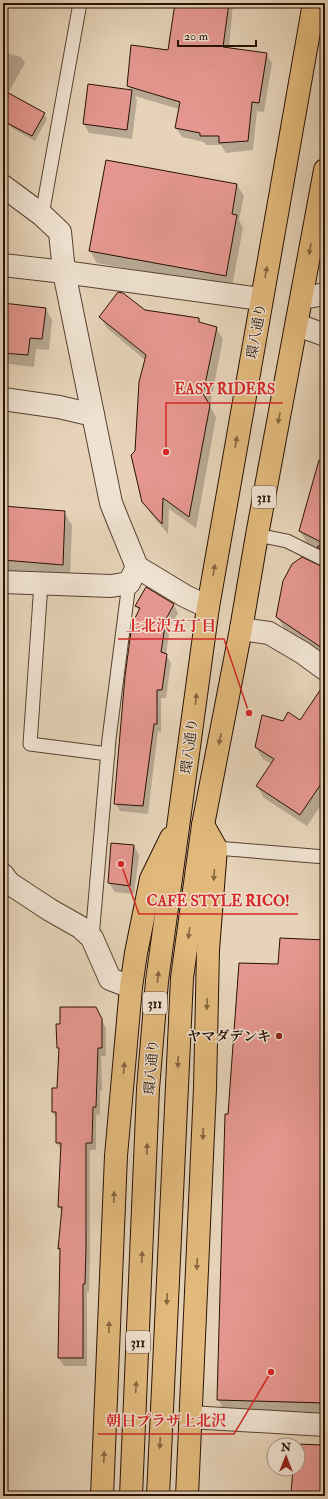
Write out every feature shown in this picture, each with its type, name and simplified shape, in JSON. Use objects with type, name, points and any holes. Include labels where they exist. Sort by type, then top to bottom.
[{"type":"main road","name":"環八通り","points":[[131,1496],[146,1188],[148,1089],[157,981],[208,607],[314,3]]},
{"type":"main road","name":"環八通り","points":[[158,1496],[182,978],[203,825],[241,629],[325,170]]},
{"type":"main road","points":[[102,1496],[116,1156],[131,987],[136,953],[151,879],[180,820]]},
{"type":"main road","points":[[187,1496],[204,1103],[208,950],[216,848],[203,825]]},
{"type":"street","points":[[3,186],[42,215],[60,232],[64,272],[111,503],[133,575]]},
{"type":"street","points":[[3,265],[261,299]]},
{"type":"street","points":[[302,298],[325,294]]},
{"type":"street","points":[[297,325],[325,335]]},
{"type":"street","points":[[3,399],[59,407],[93,415]]},
{"type":"street","points":[[3,582],[111,586],[133,575],[208,607]]},
{"type":"street","points":[[241,629],[269,633],[303,653],[325,669]]},
{"type":"street","points":[[3,875],[9,884],[80,927],[92,938],[110,979],[131,987]]},
{"type":"street","points":[[190,1417],[325,1425]]},
{"type":"lane","points":[[42,215],[80,3]]},
{"type":"lane","points":[[257,535],[287,541],[325,560]]},
{"type":"lane","points":[[92,938],[108,754],[133,575]]},
{"type":"lane","points":[[41,583],[30,744],[108,754]]},
{"type":"lane","points":[[216,848],[325,857]]},
{"type":"building","points":[[175,3],[229,3],[223,47],[267,53],[259,103],[252,102],[248,141],[219,143],[219,136],[200,136],[200,133],[175,128],[180,102],[127,86],[131,45],[168,50]]},
{"type":"building","points":[[88,84],[132,90],[127,130],[83,124]]},
{"type":"building","points":[[3,90],[45,113],[32,136],[3,121]]},
{"type":"building","points":[[106,160],[237,184],[232,214],[237,215],[226,276],[89,251]]},
{"type":"building","points":[[118,292],[123,293],[145,310],[199,318],[199,322],[217,327],[203,394],[210,405],[189,517],[163,498],[162,524],[142,502],[131,455],[135,451],[139,382],[146,355],[99,317]]},
{"type":"building","points":[[3,303],[46,308],[42,339],[30,338],[28,355],[3,353]]},
{"type":"building","points":[[319,460],[325,461],[325,551],[317,547],[323,543],[299,531]]},
{"type":"building","points":[[3,506],[65,511],[63,565],[3,560]]},
{"type":"building","points":[[302,557],[325,568],[325,650],[276,617],[283,581],[292,564]]},
{"type":"building","points":[[146,587],[174,604],[166,619],[161,652],[167,654],[162,690],[157,690],[157,724],[154,724],[143,806],[114,804],[125,676],[132,624],[140,608],[135,606]]},
{"type":"building","points":[[325,683],[325,778],[300,815],[256,786],[274,759],[255,747],[262,715],[283,721],[288,712],[300,720]]},
{"type":"building","points":[[111,843],[134,845],[130,886],[108,883]]},
{"type":"building","points":[[280,938],[325,940],[325,1403],[217,1400],[225,1114],[228,1114],[239,963],[278,964]]},
{"type":"building","points":[[60,1007],[96,1007],[102,1019],[102,1048],[98,1048],[96,1107],[93,1107],[92,1143],[86,1143],[86,1248],[85,1284],[83,1284],[83,1358],[58,1358],[60,1248],[58,1249],[62,1207],[58,1207],[61,1143],[56,1143],[56,1112],[52,1112],[52,1088],[57,1088],[59,1048],[57,1048],[56,1024],[60,1024]]},
{"type":"building","points":[[306,1444],[325,1445],[325,1494],[291,1493],[292,1477],[306,1477]]},
{"type":"place","name":"EASY RIDERS","points":[[166,452]]},
{"type":"place","name":"上北沢五丁目","points":[[249,713]]},
{"type":"place","name":"CAFE STYLE RICO!","points":[[121,864]]},
{"type":"place","name":"ヤマダデンキ","points":[[279,1036]]},
{"type":"place","name":"朝日プラザ上北沢","points":[[271,1372]]}]
